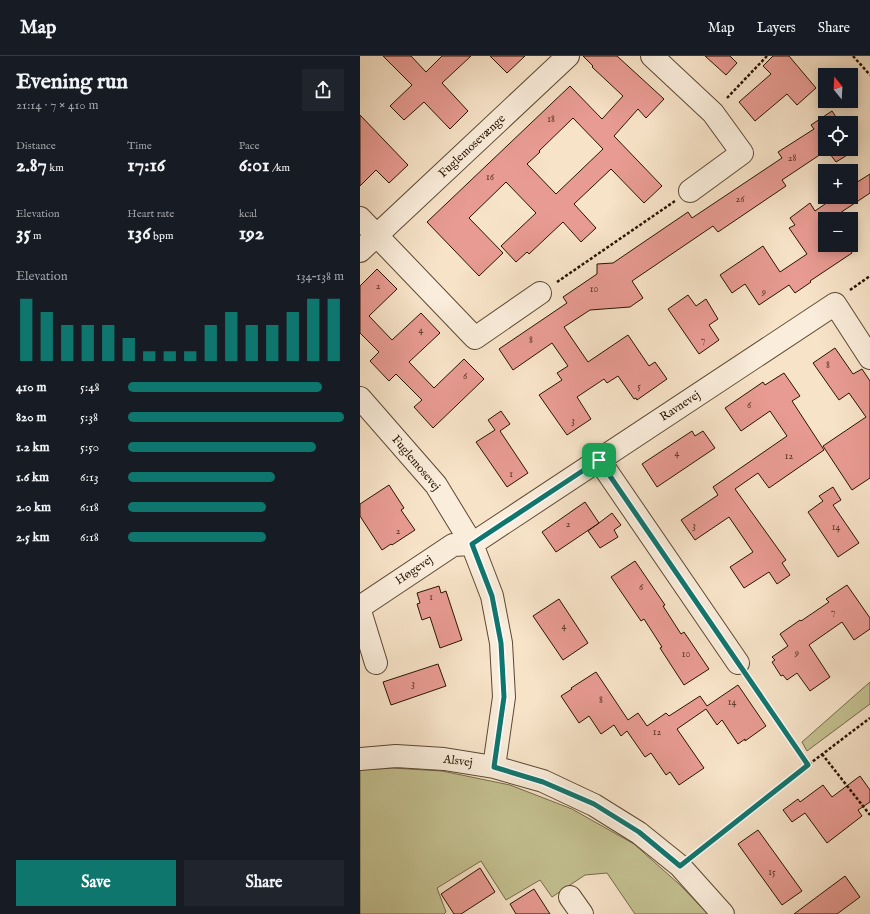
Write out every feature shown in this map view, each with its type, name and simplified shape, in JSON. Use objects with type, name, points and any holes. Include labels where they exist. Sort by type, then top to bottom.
[{"type":"street","name":"Fuglemosevænge","points":[[360,251],[568,56]]},
{"type":"street","points":[[652,56],[713,113],[742,153],[690,191]]},
{"type":"street","points":[[360,218],[475,338],[540,293]]},
{"type":"street","points":[[835,304],[870,358]]},
{"type":"street","name":"Ravnevej","points":[[472,544],[835,304]]},
{"type":"street","name":"Fuglemosevej","points":[[360,398],[436,485],[472,544],[492,596],[501,643],[504,697],[494,767]]},
{"type":"street","points":[[599,460],[738,662]]},
{"type":"street","name":"Høgevej","points":[[360,607],[453,545],[472,544]]},
{"type":"street","points":[[360,611],[376,662]]},
{"type":"street","name":"Alsvej","points":[[360,758],[396,756],[436,758],[494,767],[543,782],[594,804],[639,832],[680,866],[723,914]]},
{"type":"path","points":[[713,113],[767,56]]},
{"type":"path","points":[[853,56],[870,76]]},
{"type":"path","points":[[540,293],[690,191]]},
{"type":"path","points":[[835,304],[847,292],[870,276]]},
{"type":"path","points":[[738,662],[808,765]]},
{"type":"path","points":[[680,866],[870,718]]},
{"type":"path","points":[[822,754],[870,815]]},
{"type":"shaded area","points":[[870,682],[870,704],[807,751],[802,742]]},
{"type":"shaded area","points":[[392,768],[442,771],[510,785],[572,809],[634,844],[679,884],[708,914],[635,914],[607,873],[585,875],[552,897],[540,880],[506,900],[481,861],[437,888],[446,912],[444,914],[360,914],[360,770]]},
{"type":"building","points":[[383,56],[411,56],[426,72],[442,56],[471,56],[442,83],[468,111],[450,129],[424,102],[404,120],[390,106],[412,85]]},
{"type":"building","points":[[490,56],[525,56],[507,73]]},
{"type":"building","points":[[583,56],[617,56],[664,99],[646,118],[638,109],[614,136],[662,186],[644,203],[611,169],[574,204],[596,228],[581,242],[563,222],[529,254],[527,252],[516,262],[501,246],[536,213],[506,182],[469,218],[503,253],[479,276],[427,222],[570,86],[602,119],[623,96],[592,67],[593,66]],"holes":[[[573,118],[603,149],[556,194],[527,164]]]},
{"type":"building","points":[[705,56],[730,56],[737,63],[726,75]]},
{"type":"building","points":[[773,56],[789,56],[816,88],[797,105],[787,94],[755,121],[739,102],[771,74],[763,66]]},
{"type":"building","points":[[832,111],[835,116],[824,116]]},
{"type":"building","points":[[360,115],[408,165],[389,183],[376,170],[360,186]]},
{"type":"building","points":[[818,120],[818,156],[782,180],[786,186],[718,232],[713,226],[632,281],[643,298],[630,307],[590,310],[564,327],[588,362],[628,335],[649,366],[655,362],[667,379],[637,400],[636,398],[634,399],[618,376],[607,383],[604,379],[577,397],[591,419],[567,435],[539,395],[562,380],[557,373],[568,366],[552,343],[513,370],[499,349],[567,303],[563,297],[597,274],[597,264],[613,263],[688,212],[692,218],[782,158],[778,152],[814,129],[811,125]]},
{"type":"building","points":[[832,156],[846,156],[836,162]]},
{"type":"building","points":[[870,174],[870,193],[858,201],[858,182]]},
{"type":"building","points":[[810,203],[815,211],[825,204],[854,204],[842,212],[818,212],[818,252],[852,253],[810,281],[811,282],[795,293],[789,285],[759,305],[745,284],[732,293],[720,275],[763,246],[780,272],[807,254],[789,228],[795,225],[790,218]]},
{"type":"building","points":[[377,269],[397,289],[369,316],[392,340],[421,313],[440,333],[409,362],[434,388],[464,359],[484,379],[433,428],[414,407],[422,400],[396,374],[389,381],[370,361],[379,352],[360,333],[360,286]]},
{"type":"building","points":[[688,295],[696,306],[706,299],[718,319],[709,325],[719,340],[699,354],[668,309]]},
{"type":"building","points":[[835,348],[853,374],[862,369],[870,381],[870,478],[852,490],[823,446],[866,417],[849,393],[839,400],[813,363]]},
{"type":"building","points":[[784,373],[800,396],[792,401],[824,450],[769,488],[758,473],[735,489],[786,560],[782,563],[790,575],[777,584],[769,572],[744,588],[730,567],[753,552],[729,517],[695,540],[681,520],[718,495],[713,487],[787,436],[770,411],[741,431],[725,408],[763,382],[765,385]]},
{"type":"building","points":[[501,411],[510,424],[500,431],[528,473],[507,487],[476,442],[495,430],[488,420]]},
{"type":"building","points":[[692,431],[695,436],[703,431],[715,448],[657,487],[642,464]]},
{"type":"building","points":[[389,485],[404,508],[401,510],[415,530],[382,550],[360,516],[360,504]]},
{"type":"building","points":[[833,487],[841,500],[833,505],[859,543],[838,557],[808,512],[823,501],[819,496]]},
{"type":"building","points":[[585,502],[599,523],[556,552],[542,532]]},
{"type":"building","points":[[612,513],[621,525],[614,530],[618,537],[600,548],[588,531]]},
{"type":"building","points":[[635,561],[665,605],[663,606],[681,634],[684,632],[709,669],[684,685],[660,648],[662,647],[644,619],[641,621],[611,577]]},
{"type":"building","points":[[847,585],[870,618],[870,629],[854,640],[842,622],[809,645],[830,677],[810,691],[797,673],[787,680],[783,675],[781,676],[772,662],[775,660],[772,657],[788,646],[780,634],[829,602],[826,599]]},
{"type":"building","points":[[439,586],[441,593],[446,591],[462,640],[440,648],[430,617],[422,620],[417,604],[420,603],[417,593]]},
{"type":"building","points":[[559,599],[588,643],[563,660],[533,616]]},
{"type":"building","points":[[438,664],[446,686],[391,705],[383,682]]},
{"type":"building","points":[[596,672],[628,720],[638,713],[647,726],[666,713],[669,716],[700,696],[707,706],[738,685],[766,726],[745,741],[745,739],[738,744],[722,720],[717,725],[706,709],[677,729],[704,768],[679,785],[670,772],[666,775],[651,753],[645,757],[627,731],[621,736],[614,725],[601,734],[589,716],[579,723],[561,696]]},
{"type":"building","points":[[860,776],[870,790],[870,802],[858,810],[862,816],[827,843],[805,813],[792,822],[783,810],[798,799],[800,802],[823,785],[832,797]]},
{"type":"building","points":[[758,830],[802,891],[782,905],[738,844]]},
{"type":"building","points":[[480,868],[495,892],[461,914],[454,914],[441,894]]},
{"type":"building","points":[[845,876],[860,897],[837,914],[794,914]]},
{"type":"building","points":[[534,889],[550,914],[516,914],[510,904]]},
{"type":"route","points":[[599,460],[808,765],[680,866],[639,832],[594,804],[543,782],[494,767],[504,697],[501,643],[492,596],[472,544],[599,460]]}]
